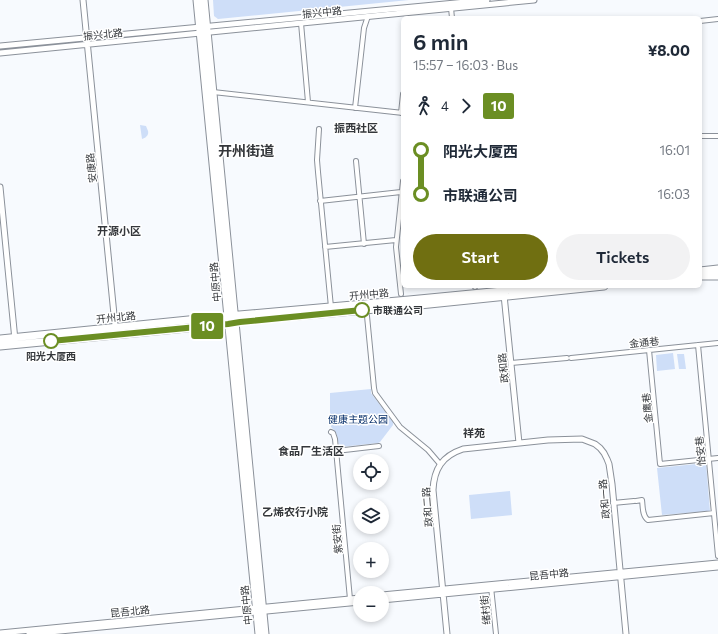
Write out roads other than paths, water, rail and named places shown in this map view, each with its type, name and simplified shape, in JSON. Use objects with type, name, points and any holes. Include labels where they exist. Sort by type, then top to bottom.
[{"type":"main road","name":"中原中路","points":[[197,0],[204,30],[213,92],[231,320]]},
{"type":"main road","name":"中原中路","points":[[204,0],[204,30],[259,610],[259,634]]},
{"type":"main road","points":[[702,272],[718,269]]},
{"type":"main road","points":[[702,276],[718,276]]},
{"type":"main road","name":"开州中路","points":[[231,320],[240,322],[410,306],[539,288]]},
{"type":"main road","name":"开州中路","points":[[231,320],[331,307],[575,288]]},
{"type":"main road","name":"开州北路","points":[[0,346],[15,341],[231,320]]},
{"type":"main road","name":"开州北路","points":[[0,339],[15,341]]},
{"type":"main road","name":"中原中路","points":[[259,610],[265,634]]},
{"type":"street","name":"安康路","points":[[83,0],[116,331]]},
{"type":"street","name":"振兴中路","points":[[204,30],[487,0]]},
{"type":"street","name":"振兴中路","points":[[204,30],[301,23],[368,16],[449,4],[534,0]]},
{"type":"street","points":[[449,4],[452,16]]},
{"type":"street","points":[[356,108],[364,28],[368,16]]},
{"type":"street","points":[[702,21],[718,19]]},
{"type":"street","points":[[301,23],[308,102]]},
{"type":"street","name":"振兴北路","points":[[0,46],[87,37],[204,30]]},
{"type":"street","name":"振兴北路","points":[[0,53],[87,45],[204,30]]},
{"type":"street","points":[[213,92],[401,113]]},
{"type":"street","points":[[319,129],[317,160],[331,307]]},
{"type":"street","points":[[702,136],[718,136]]},
{"type":"street","points":[[356,161],[364,244]]},
{"type":"street","points":[[0,187],[15,341]]},
{"type":"street","points":[[320,201],[401,192],[396,240],[401,294]]},
{"type":"street","points":[[325,247],[396,240]]},
{"type":"street","name":"政和路","points":[[504,293],[519,443]]},
{"type":"street","points":[[367,316],[375,393],[400,427],[428,450],[440,464],[445,458],[463,449],[519,443]]},
{"type":"street","name":"金通巷","points":[[511,364],[718,343]]},
{"type":"street","name":"怡安巷","points":[[698,345],[718,556]]},
{"type":"street","name":"金鹰巷","points":[[649,350],[660,464],[709,459]]},
{"type":"street","name":"紫安街","points":[[331,432],[333,433],[335,439],[350,599]]},
{"type":"street","name":"政和一路","points":[[519,443],[582,438],[600,448],[607,459],[610,469],[626,634]]},
{"type":"street","points":[[336,451],[379,446]]},
{"type":"street","points":[[709,459],[718,458]]},
{"type":"street","name":"政和二路","points":[[440,464],[435,474],[433,490],[447,634]]},
{"type":"street","points":[[613,503],[642,500],[644,516],[648,520],[714,513]]},
{"type":"street","name":"昆吾中路","points":[[389,599],[718,563]]},
{"type":"street","name":"昆吾中路","points":[[620,574],[718,567]]},
{"type":"street","name":"绪村街","points":[[491,587],[496,634]]},
{"type":"street","name":"昆吾中路","points":[[389,596],[443,592]]},
{"type":"street","points":[[259,610],[353,599]]},
{"type":"street","points":[[259,610],[353,603]]},
{"type":"street","name":"昆吾北路","points":[[0,632],[259,610]]},
{"type":"street","name":"昆吾北路","points":[[29,634],[259,610]]},
{"type":"place","name":"市联通公司","points":[[362,310]]},
{"type":"place","name":"阳光大厦西","points":[[51,341]]},
{"type":"district","name":"振西社区","points":[[356,127]]},
{"type":"district","name":"开州街道","points":[[246,150]]},
{"type":"district","name":"开源小区","points":[[119,230]]},
{"type":"district","name":"祥苑","points":[[474,432]]},
{"type":"district","name":"食品厂生活区","points":[[311,450]]},
{"type":"district","name":"乙烯农行小院","points":[[295,511]]},
{"type":"park label","name":"健康主题公园","points":[[358,419]]}]
